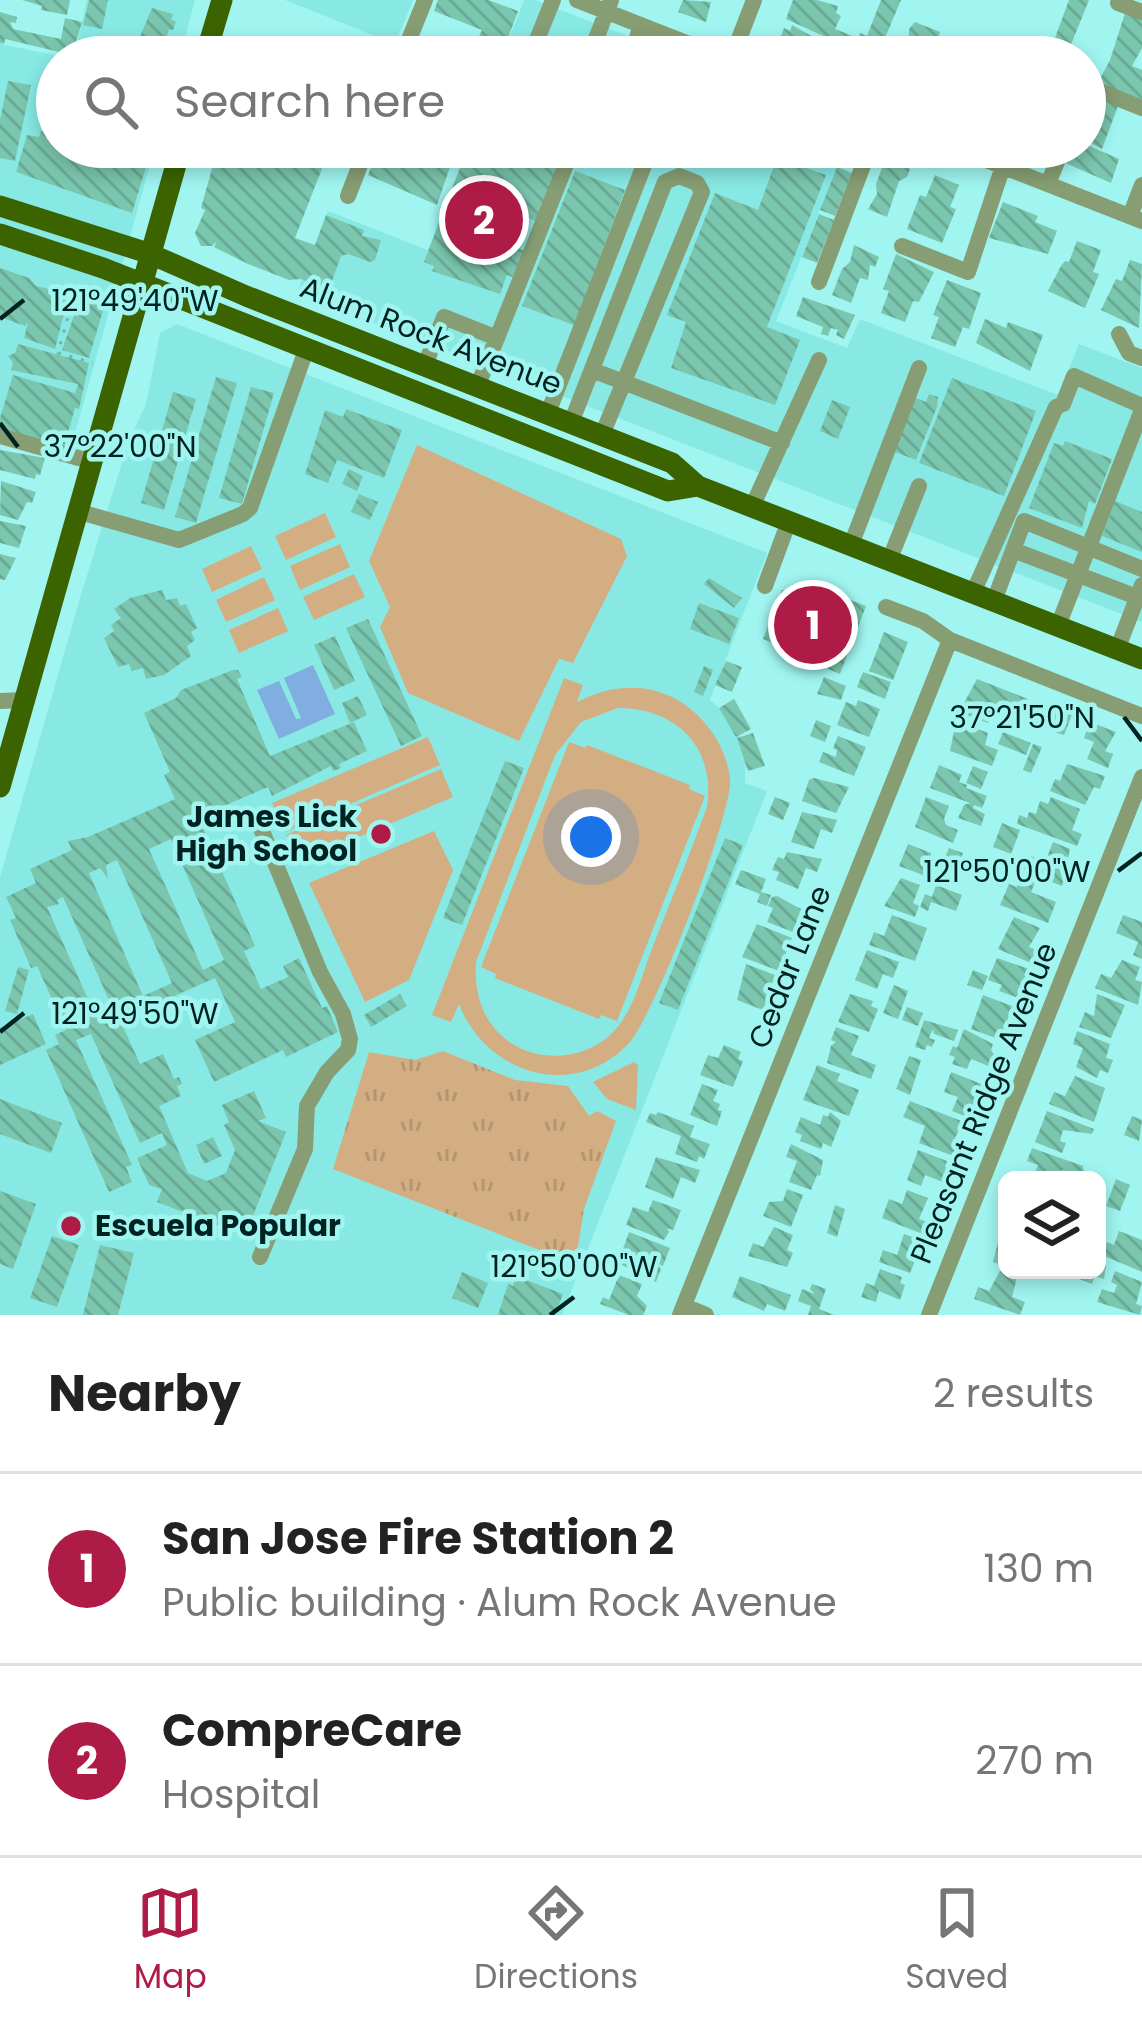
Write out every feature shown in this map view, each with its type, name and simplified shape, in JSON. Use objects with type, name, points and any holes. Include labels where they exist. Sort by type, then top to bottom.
[{"type":"main road","points":[[215,36],[222,0]]},
{"type":"main road","points":[[0,788],[174,168]]},
{"type":"main road","name":"Alum Rock Avenue","points":[[0,206],[148,253],[672,464],[698,486],[1142,659]]},
{"type":"main road","name":"Alum Rock Avenue","points":[[0,234],[140,282],[668,491],[698,486]]},
{"type":"main road","points":[[562,449],[602,435]]},
{"type":"street","points":[[410,36],[425,0]]},
{"type":"street","points":[[538,36],[553,0]]},
{"type":"street","points":[[577,0],[609,6],[661,36]]},
{"type":"street","points":[[740,36],[754,0]]},
{"type":"street","points":[[1118,3],[1142,12]]},
{"type":"street","points":[[597,36],[609,6]]},
{"type":"street","points":[[638,36],[641,25]]},
{"type":"street","points":[[1106,94],[1142,108]]},
{"type":"street","points":[[348,196],[359,168]]},
{"type":"street","points":[[478,385],[565,168]]},
{"type":"street","points":[[548,413],[643,168]]},
{"type":"street","points":[[819,282],[862,168]]},
{"type":"street","points":[[902,246],[968,272],[1002,168]]},
{"type":"street","points":[[1008,168],[1136,218],[1142,185]]},
{"type":"street","points":[[1048,184],[1054,168]]},
{"type":"street","points":[[571,423],[665,182],[679,176],[697,183],[702,192],[602,435]]},
{"type":"street","points":[[425,365],[444,317],[496,338]]},
{"type":"street","points":[[1119,334],[1129,353],[1142,358]]},
{"type":"street","points":[[80,512],[178,540],[243,514],[250,508],[306,350]]},
{"type":"street","points":[[752,507],[819,360]]},
{"type":"street","points":[[850,545],[919,368]]},
{"type":"street","points":[[592,370],[782,443]]},
{"type":"street","points":[[984,597],[1056,407],[1063,404],[1074,376],[1142,408],[1058,626]]},
{"type":"street","points":[[0,436],[93,462]]},
{"type":"street","points":[[889,561],[919,486]]},
{"type":"street","points":[[765,586],[789,521]]},
{"type":"street","points":[[984,597],[1013,550],[1024,521],[1142,568]]},
{"type":"street","points":[[1013,550],[1080,576],[1140,591],[1117,650]]},
{"type":"street","points":[[886,607],[923,622],[950,640],[1142,716]]},
{"type":"street","name":"Cedar Lane","points":[[682,1311],[950,640]]},
{"type":"street","points":[[0,701],[24,700]]},
{"type":"street","name":"Pleasant Ridge Avenue","points":[[929,1315],[1142,777]]},
{"type":"street","points":[[260,826],[350,1039],[348,1050],[327,1072],[307,1106],[305,1150],[260,1256]]},
{"type":"street","points":[[682,1311],[706,1315]]},
{"type":"path","points":[[74,296],[58,353],[93,363]]},
{"type":"shaded area","points":[[87,0],[195,0],[186,36],[79,36]]},
{"type":"shaded area","points":[[285,0],[413,0],[398,36],[375,36]]},
{"type":"shaded area","points":[[524,0],[535,0],[628,36],[510,36]]},
{"type":"shaded area","points":[[0,44],[36,51],[36,168],[149,168],[67,462],[0,443]]},
{"type":"shaded area","points":[[460,168],[837,168],[776,321],[847,348],[860,319],[1058,395],[1079,344],[1142,368],[1142,622],[297,293],[328,211],[428,250]]},
{"type":"shaded area","name":"James Lick High School","points":[[177,324],[767,553],[710,700],[739,734],[746,753],[745,783],[767,791],[562,1315],[0,1315],[0,877],[80,598],[128,443],[146,404],[160,333]]},
{"type":"shaded area","points":[[313,665],[335,714],[279,739],[257,690],[279,681],[296,719],[301,718],[284,678]]},
{"type":"green space","points":[[417,445],[621,539],[627,556],[573,663],[559,659],[519,741],[408,693],[380,627],[390,607],[369,561]]},
{"type":"green space","points":[[325,513],[336,537],[286,560],[275,536]]},
{"type":"green space","points":[[340,544],[350,567],[300,590],[290,566]]},
{"type":"green space","points":[[251,546],[262,569],[212,592],[202,569]]},
{"type":"green space","points":[[354,574],[365,597],[314,620],[303,597]]},
{"type":"green space","points":[[264,577],[275,600],[226,622],[216,600]]},
{"type":"green space","points":[[278,608],[288,631],[239,653],[229,630]]},
{"type":"green space","points":[[564,678],[583,685],[577,702],[613,689],[637,688],[674,698],[695,713],[724,754],[730,778],[728,798],[673,957],[629,1043],[583,1072],[534,1072],[489,1048],[459,1004],[451,1022],[432,1015]],"holes":[[[618,708],[639,710],[674,724],[698,749],[705,766],[707,807],[635,997],[620,1024],[584,1051],[555,1056],[525,1050],[501,1035],[487,1018],[479,997],[476,962],[555,755],[581,722]]]},
{"type":"green space","points":[[428,737],[440,765],[285,832],[272,803]]},
{"type":"green space","points":[[569,742],[690,785],[689,789],[705,796],[617,1021],[601,1015],[599,1019],[495,978],[496,974],[481,967]]},
{"type":"green space","points":[[441,769],[453,797],[298,863],[286,835]]},
{"type":"green space","points":[[434,831],[453,870],[409,980],[365,1002],[309,883]]},
{"type":"green space","points":[[443,1051],[515,1080],[568,1086],[589,1116],[597,1111],[616,1121],[584,1209],[575,1264],[333,1169],[369,1052],[415,1060]]},
{"type":"green space","points":[[634,1062],[638,1065],[636,1110],[607,1099],[593,1082]]},
{"type":"building","points":[[22,0],[70,0],[67,15]]},
{"type":"building","points":[[89,0],[108,0],[102,29],[83,25]]},
{"type":"building","points":[[438,0],[488,0],[518,11],[509,36],[479,36],[482,30],[434,11]]},
{"type":"building","points":[[683,0],[711,2],[706,22],[678,12]]},
{"type":"building","points":[[793,0],[817,0],[838,6],[836,13],[841,16],[835,29],[852,36],[823,36],[786,19]]},
{"type":"building","points":[[881,0],[901,0],[886,36],[867,36]]},
{"type":"building","points":[[1069,0],[1089,0],[1074,36],[1056,36]]},
{"type":"building","points":[[152,8],[173,14],[171,20],[176,21],[167,36],[140,36]]},
{"type":"building","points":[[1126,10],[1142,16],[1142,48],[1132,66],[1142,70],[1142,100],[1106,87]]},
{"type":"building","points":[[0,12],[17,17],[16,23],[10,22],[13,29],[47,36],[36,36],[36,46],[5,39],[0,43]]},
{"type":"building","points":[[65,18],[82,22],[78,36],[62,36]]},
{"type":"building","points":[[915,22],[940,32],[939,36],[909,36]]},
{"type":"building","points":[[792,25],[811,36],[781,36]]},
{"type":"building","points":[[8,81],[31,85],[15,161],[0,158],[0,120]]},
{"type":"building","points":[[1106,97],[1119,103],[1106,138]]},
{"type":"building","points":[[27,135],[36,136],[36,168],[146,168],[132,213],[16,172]]},
{"type":"building","points":[[1106,153],[1119,159],[1111,183],[1077,168],[1106,168]]},
{"type":"building","points":[[212,168],[322,168],[295,238],[315,245],[326,215],[364,230],[362,236],[381,240],[370,262],[341,256],[330,287],[325,289],[248,264],[214,247],[217,241],[201,246],[195,233],[205,210],[201,208]]},
{"type":"building","points":[[371,168],[450,168],[437,205],[368,175]]},
{"type":"building","points":[[460,168],[557,168],[537,222],[529,218],[523,233],[527,234],[517,248],[525,251],[515,278],[507,275],[500,294],[432,271],[434,266],[424,262]]},
{"type":"building","points":[[773,168],[807,168],[826,175],[767,327],[800,340],[775,405],[671,368],[686,322],[667,315],[715,193],[758,210]]},
{"type":"building","points":[[837,168],[852,173],[835,216],[820,210]]},
{"type":"building","points":[[882,168],[910,169],[899,181],[887,217],[868,209],[877,194]]},
{"type":"building","points":[[575,171],[625,190],[574,325],[522,306]]},
{"type":"building","points":[[935,175],[959,185],[950,207],[956,209],[942,243],[907,229],[920,195],[926,197]]},
{"type":"building","points":[[1003,202],[1038,216],[1035,222],[1057,231],[1048,254],[989,238]]},
{"type":"building","points":[[819,214],[834,220],[817,263],[802,257]]},
{"type":"building","points":[[1077,241],[1101,250],[1093,272],[1099,274],[1085,308],[1048,291],[1061,266],[1069,262]]},
{"type":"building","points":[[854,245],[879,257],[875,267],[870,265],[868,280],[860,278],[851,303],[832,295]]},
{"type":"building","points":[[896,254],[934,272],[919,302],[913,301],[905,322],[881,313],[889,291],[883,289]]},
{"type":"building","points":[[1130,260],[1142,264],[1139,328],[1101,310],[1116,279],[1122,281]]},
{"type":"building","points":[[0,268],[29,278],[36,286],[69,294],[55,349],[24,338],[28,322],[25,326],[0,317]]},
{"type":"building","points":[[947,280],[981,293],[969,329],[963,327],[955,347],[931,338],[939,317],[933,315]]},
{"type":"building","points":[[803,297],[855,315],[844,339],[836,335],[838,330],[821,334],[823,327],[796,316]]},
{"type":"building","points":[[80,298],[104,307],[89,358],[62,350]]},
{"type":"building","points":[[985,319],[1043,335],[1030,371],[976,343]]},
{"type":"building","points":[[18,344],[89,363],[63,450],[0,432],[13,375],[75,393],[78,384],[11,370],[8,356]]},
{"type":"building","points":[[216,377],[237,383],[196,523],[175,517]]},
{"type":"building","points":[[952,378],[1036,411],[1004,496],[919,463]]},
{"type":"building","points":[[251,387],[274,393],[242,504],[219,498]]},
{"type":"building","points":[[173,392],[196,399],[164,510],[141,503]]},
{"type":"building","points":[[929,394],[938,397],[937,407],[916,460],[890,450],[910,396],[926,402]]},
{"type":"building","points":[[832,400],[850,407],[838,439],[820,431]]},
{"type":"building","points":[[346,409],[402,430],[384,478],[337,460],[328,483],[305,474],[325,410],[343,417]]},
{"type":"building","points":[[1065,441],[1112,459],[1095,504],[1089,501],[1082,528],[1029,508],[1054,443],[1063,446]]},
{"type":"building","points":[[0,450],[45,458],[40,475],[35,479],[0,470]]},
{"type":"building","points":[[349,469],[363,476],[357,491],[342,484]]},
{"type":"building","points":[[1,481],[36,492],[18,520],[0,515]]},
{"type":"building","points":[[359,494],[378,502],[370,520],[351,512]]},
{"type":"building","points":[[1115,501],[1142,512],[1142,552],[1102,536]]},
{"type":"building","points":[[0,521],[26,526],[19,548],[0,543]]},
{"type":"building","points":[[0,554],[16,558],[5,580],[0,579]]},
{"type":"building","points":[[709,578],[742,598],[734,608],[704,584]]},
{"type":"building","points":[[162,590],[166,600],[177,598],[180,606],[186,604],[197,628],[191,632],[195,640],[187,646],[191,656],[164,675],[146,679],[143,668],[118,667],[104,638],[121,618],[114,609],[130,598]]},
{"type":"building","points":[[782,590],[804,590],[825,598],[821,606],[834,611],[841,609],[845,598],[866,606],[840,674],[828,669],[830,662],[823,656],[804,649],[802,654],[763,639]]},
{"type":"building","points":[[699,603],[739,618],[729,644],[690,629]]},
{"type":"building","points":[[368,619],[422,736],[401,746],[346,628]]},
{"type":"building","points":[[884,632],[908,642],[893,680],[869,671]]},
{"type":"building","points":[[335,636],[355,681],[334,690],[314,645]]},
{"type":"building","points":[[726,661],[742,667],[732,692],[715,685]]},
{"type":"building","points":[[704,666],[713,670],[703,696],[694,692]]},
{"type":"building","points":[[238,670],[242,677],[237,679],[270,756],[354,722],[367,751],[339,764],[341,768],[333,771],[331,766],[272,796],[268,787],[198,817],[255,946],[244,951],[261,989],[288,977],[283,966],[299,958],[338,1032],[286,1057],[283,1050],[214,1082],[195,1040],[235,1022],[215,978],[120,1020],[140,1064],[163,1054],[174,1079],[179,1077],[181,1096],[159,1106],[188,1173],[207,1181],[226,1173],[235,1150],[224,1125],[229,1122],[222,1105],[254,1091],[266,1118],[258,1121],[286,1132],[245,1236],[157,1202],[162,1189],[149,1185],[137,1158],[167,1145],[162,1133],[140,1143],[91,1034],[76,1040],[132,1165],[126,1167],[132,1182],[109,1192],[46,1050],[59,1044],[55,1035],[66,1030],[37,966],[31,968],[10,920],[16,918],[6,897],[36,883],[30,869],[72,850],[68,841],[175,799],[164,775],[170,772],[144,713],[176,698],[181,690]],"holes":[[[171,839],[224,960],[203,970],[149,849]],[[117,860],[172,983],[143,996],[89,873],[100,868],[108,879],[106,865]],[[63,897],[113,1009],[96,1017],[47,907],[59,904],[57,900]]]},
{"type":"building","points":[[863,672],[891,682],[885,699],[857,687]]},
{"type":"building","points":[[824,677],[846,686],[841,700],[817,694]]},
{"type":"building","points":[[977,679],[1028,699],[1020,720],[997,711],[995,705],[988,723],[959,712]]},
{"type":"building","points":[[358,696],[367,715],[350,723],[342,703]]},
{"type":"building","points":[[734,699],[751,729],[736,737],[719,708]]},
{"type":"building","points":[[858,700],[880,709],[869,737],[837,725],[846,702],[856,706]]},
{"type":"building","points":[[1057,710],[1072,715],[1064,735],[1049,730]]},
{"type":"building","points":[[816,720],[831,726],[825,742],[810,736]]},
{"type":"building","points":[[956,721],[988,733],[985,745],[998,750],[992,766],[950,751]]},
{"type":"building","points":[[1090,722],[1116,732],[1105,751],[1113,754],[1108,768],[1087,759],[1094,742],[1084,738]]},
{"type":"building","points":[[1003,732],[1031,743],[1026,755],[998,744]]},
{"type":"building","points":[[753,733],[765,766],[748,771],[737,738]]},
{"type":"building","points":[[838,736],[866,747],[854,776],[819,762],[823,752],[836,757],[833,748]]},
{"type":"building","points":[[1033,744],[1042,747],[1031,773],[1023,770]]},
{"type":"building","points":[[505,761],[524,768],[462,925],[443,918]]},
{"type":"building","points":[[1067,764],[1105,776],[1085,805],[1050,791]]},
{"type":"building","points":[[939,765],[962,775],[959,782],[966,788],[987,796],[982,808],[973,808],[985,814],[981,826],[958,818],[970,803],[930,788]]},
{"type":"building","points":[[973,766],[988,772],[981,789],[966,783]]},
{"type":"building","points":[[814,778],[849,787],[836,813],[802,801]]},
{"type":"building","points":[[775,797],[790,803],[783,820],[768,814]]},
{"type":"building","points":[[926,797],[949,806],[946,825],[958,830],[953,843],[915,827]]},
{"type":"building","points":[[1051,797],[1080,809],[1072,830],[1082,834],[1077,846],[1017,824],[1019,815],[1036,814],[1040,801],[1048,804]]},
{"type":"building","points":[[802,812],[837,820],[832,833],[821,829],[814,849],[791,842]]},
{"type":"building","points":[[1002,823],[1020,830],[1011,854],[993,847]]},
{"type":"building","points":[[725,838],[743,845],[678,1010],[659,1003]]},
{"type":"building","points":[[1053,842],[1070,849],[1062,886],[1039,877]]},
{"type":"building","points":[[908,844],[931,853],[936,863],[931,878],[899,866]]},
{"type":"building","points":[[949,848],[963,853],[956,870],[942,865]]},
{"type":"building","points":[[787,852],[822,859],[817,872],[806,868],[798,889],[776,880],[779,872],[772,870],[778,857],[784,859]]},
{"type":"building","points":[[1028,855],[1043,861],[1037,875],[1014,866],[1018,856],[1026,859]]},
{"type":"building","points":[[741,870],[766,879],[761,892],[771,895],[767,906],[757,902],[760,894],[735,884]]},
{"type":"building","points":[[1021,875],[1036,880],[1031,892],[1056,902],[1048,923],[1000,905],[1009,884],[1017,887]]},
{"type":"building","points":[[901,878],[920,885],[913,903],[919,906],[915,917],[884,906]]},
{"type":"building","points":[[936,885],[962,895],[956,911],[931,902],[928,911],[920,907],[925,894],[932,897]]},
{"type":"building","points":[[777,896],[801,909],[793,932],[767,922],[773,908],[768,906]]},
{"type":"building","points":[[892,915],[927,928],[915,961],[869,945],[874,932],[884,936]]},
{"type":"building","points":[[1123,915],[1142,922],[1142,959],[1133,955],[1138,942],[1116,933]]},
{"type":"building","points":[[1014,917],[1040,928],[1029,947],[1036,950],[1031,963],[998,949]]},
{"type":"building","points":[[757,924],[792,938],[779,971],[742,957]]},
{"type":"building","points":[[867,950],[899,962],[893,978],[883,974],[877,989],[855,980]]},
{"type":"building","points":[[997,958],[1029,969],[1019,998],[999,991],[1002,985],[988,980]]},
{"type":"building","points":[[1122,960],[1140,967],[1135,980],[1142,982],[1138,1005],[1095,988],[1101,974],[1111,978]]},
{"type":"building","points":[[746,964],[775,975],[763,1010],[737,1000]]},
{"type":"building","points":[[18,967],[29,970],[17,1014],[5,1011]]},
{"type":"building","points":[[973,970],[988,976],[982,990],[967,985]]},
{"type":"building","points":[[894,985],[908,991],[898,1019],[883,1013]]},
{"type":"building","points":[[400,994],[407,1006],[371,1027],[364,1015]]},
{"type":"building","points":[[850,994],[873,1001],[871,1006],[878,1009],[869,1032],[838,1022]]},
{"type":"building","points":[[1097,994],[1125,1005],[1111,1038],[1079,1027],[1085,1012],[1094,1016]]},
{"type":"building","points":[[983,995],[1012,1006],[1001,1040],[971,1029]]},
{"type":"building","points":[[907,1007],[923,1013],[918,1026],[902,1020]]},
{"type":"building","points":[[33,1014],[46,1044],[0,1065],[0,1028]]},
{"type":"building","points":[[924,1020],[958,1030],[954,1041],[934,1034],[933,1029],[932,1047],[915,1047]]},
{"type":"building","points":[[836,1027],[859,1036],[851,1055],[876,1065],[871,1079],[827,1063],[836,1042],[831,1040]]},
{"type":"building","points":[[964,1029],[993,1044],[996,1057],[991,1067],[971,1059],[967,1069],[952,1064],[955,1057],[949,1055]]},
{"type":"building","points":[[1077,1031],[1110,1044],[1106,1058],[1113,1060],[1108,1073],[1100,1070],[1097,1078],[1076,1067],[1083,1048],[1073,1044]]},
{"type":"building","points":[[724,1045],[741,1052],[738,1059],[743,1061],[733,1087],[700,1075],[708,1055],[718,1058]]},
{"type":"building","points":[[909,1056],[921,1060],[910,1095],[896,1089]]},
{"type":"building","points":[[817,1065],[840,1074],[837,1081],[859,1090],[849,1116],[803,1100]]},
{"type":"building","points":[[951,1072],[984,1085],[972,1119],[952,1111],[958,1097],[944,1092]]},
{"type":"building","points":[[1075,1076],[1105,1088],[1094,1122],[1049,1104],[1054,1092],[1065,1096]]},
{"type":"building","points":[[702,1084],[718,1090],[713,1101],[722,1111],[717,1126],[690,1115]]},
{"type":"building","points":[[0,1099],[62,1123],[51,1153],[0,1134]]},
{"type":"building","points":[[910,1101],[964,1122],[953,1141],[961,1144],[956,1157],[919,1143],[925,1126],[903,1117]]},
{"type":"building","points":[[1047,1111],[1094,1129],[1092,1134],[1063,1130],[1062,1153],[1035,1142]]},
{"type":"building","points":[[830,1112],[841,1121],[831,1147],[823,1143],[821,1149],[800,1141],[802,1135],[795,1132],[801,1117],[820,1125],[823,1115],[828,1117]]},
{"type":"building","points":[[650,1113],[694,1126],[690,1137],[710,1144],[704,1159],[699,1156],[697,1162],[675,1154],[681,1136],[646,1122]]},
{"type":"building","points":[[1132,1116],[1142,1120],[1139,1141],[1124,1135]]},
{"type":"building","points":[[213,1137],[222,1156],[204,1164],[196,1145]]},
{"type":"building","points":[[791,1144],[823,1160],[811,1190],[789,1182],[797,1161],[786,1157]]},
{"type":"building","points":[[1032,1148],[1083,1166],[1083,1171],[1036,1171],[1038,1165],[1027,1161]]},
{"type":"building","points":[[918,1150],[947,1161],[945,1167],[950,1169],[945,1183],[925,1175],[921,1186],[907,1180]]},
{"type":"building","points":[[656,1157],[700,1170],[695,1183],[681,1177],[673,1199],[645,1187]]},
{"type":"building","points":[[1116,1179],[1130,1185],[1120,1211],[1106,1206]]},
{"type":"building","points":[[787,1189],[803,1195],[791,1227],[763,1216],[769,1202],[783,1201]]},
{"type":"building","points":[[907,1190],[928,1198],[919,1219],[930,1223],[925,1235],[882,1218],[889,1199],[902,1204]]},
{"type":"building","points":[[0,1191],[36,1204],[13,1269],[0,1264]]},
{"type":"building","points":[[653,1200],[681,1210],[664,1240],[626,1225],[633,1207],[648,1212]]},
{"type":"building","points":[[835,1205],[845,1209],[837,1237],[827,1233]]},
{"type":"building","points":[[774,1227],[793,1235],[787,1267],[748,1256],[753,1243],[763,1247]]},
{"type":"building","points":[[1119,1231],[1142,1240],[1142,1272],[1106,1257],[1107,1242],[1114,1245]]},
{"type":"building","points":[[629,1232],[670,1248],[663,1266],[658,1264],[656,1282],[618,1263]]},
{"type":"building","points":[[904,1234],[923,1241],[910,1273],[879,1262],[883,1250],[897,1255]]},
{"type":"building","points":[[52,1236],[79,1245],[57,1307],[30,1298]]},
{"type":"building","points":[[100,1245],[134,1253],[118,1315],[83,1315]]},
{"type":"building","points":[[880,1269],[902,1277],[900,1283],[905,1285],[900,1300],[879,1291],[876,1302],[861,1297],[866,1283],[874,1286]]},
{"type":"building","points":[[1115,1271],[1142,1282],[1136,1304],[1142,1306],[1140,1315],[1097,1302],[1102,1289],[1114,1293]]},
{"type":"building","points":[[462,1272],[488,1283],[478,1308],[452,1298]]},
{"type":"building","points":[[619,1275],[642,1284],[637,1296],[647,1306],[643,1315],[600,1304],[603,1297],[609,1300]]},
{"type":"building","points":[[998,1275],[998,1279],[1016,1279],[1012,1297],[1025,1302],[1020,1315],[974,1299],[978,1287],[989,1291]]},
{"type":"building","points":[[516,1276],[563,1294],[555,1315],[498,1315],[508,1284],[513,1286]]},
{"type":"building","points":[[740,1276],[791,1295],[785,1311],[767,1304],[764,1311],[732,1297]]},
{"type":"building","points":[[812,1284],[826,1289],[819,1309],[834,1315],[808,1315],[811,1306],[798,1301],[802,1289],[815,1294]]},
{"type":"place","name":"CompreCare","points":[[484,220]]},
{"type":"place","name":"San Jose Fire Station 2","points":[[813,625]]},
{"type":"place","name":"James Lick High School","points":[[381,834]]},
{"type":"place","name":"Escuela Popular","points":[[71,1226]]}]
